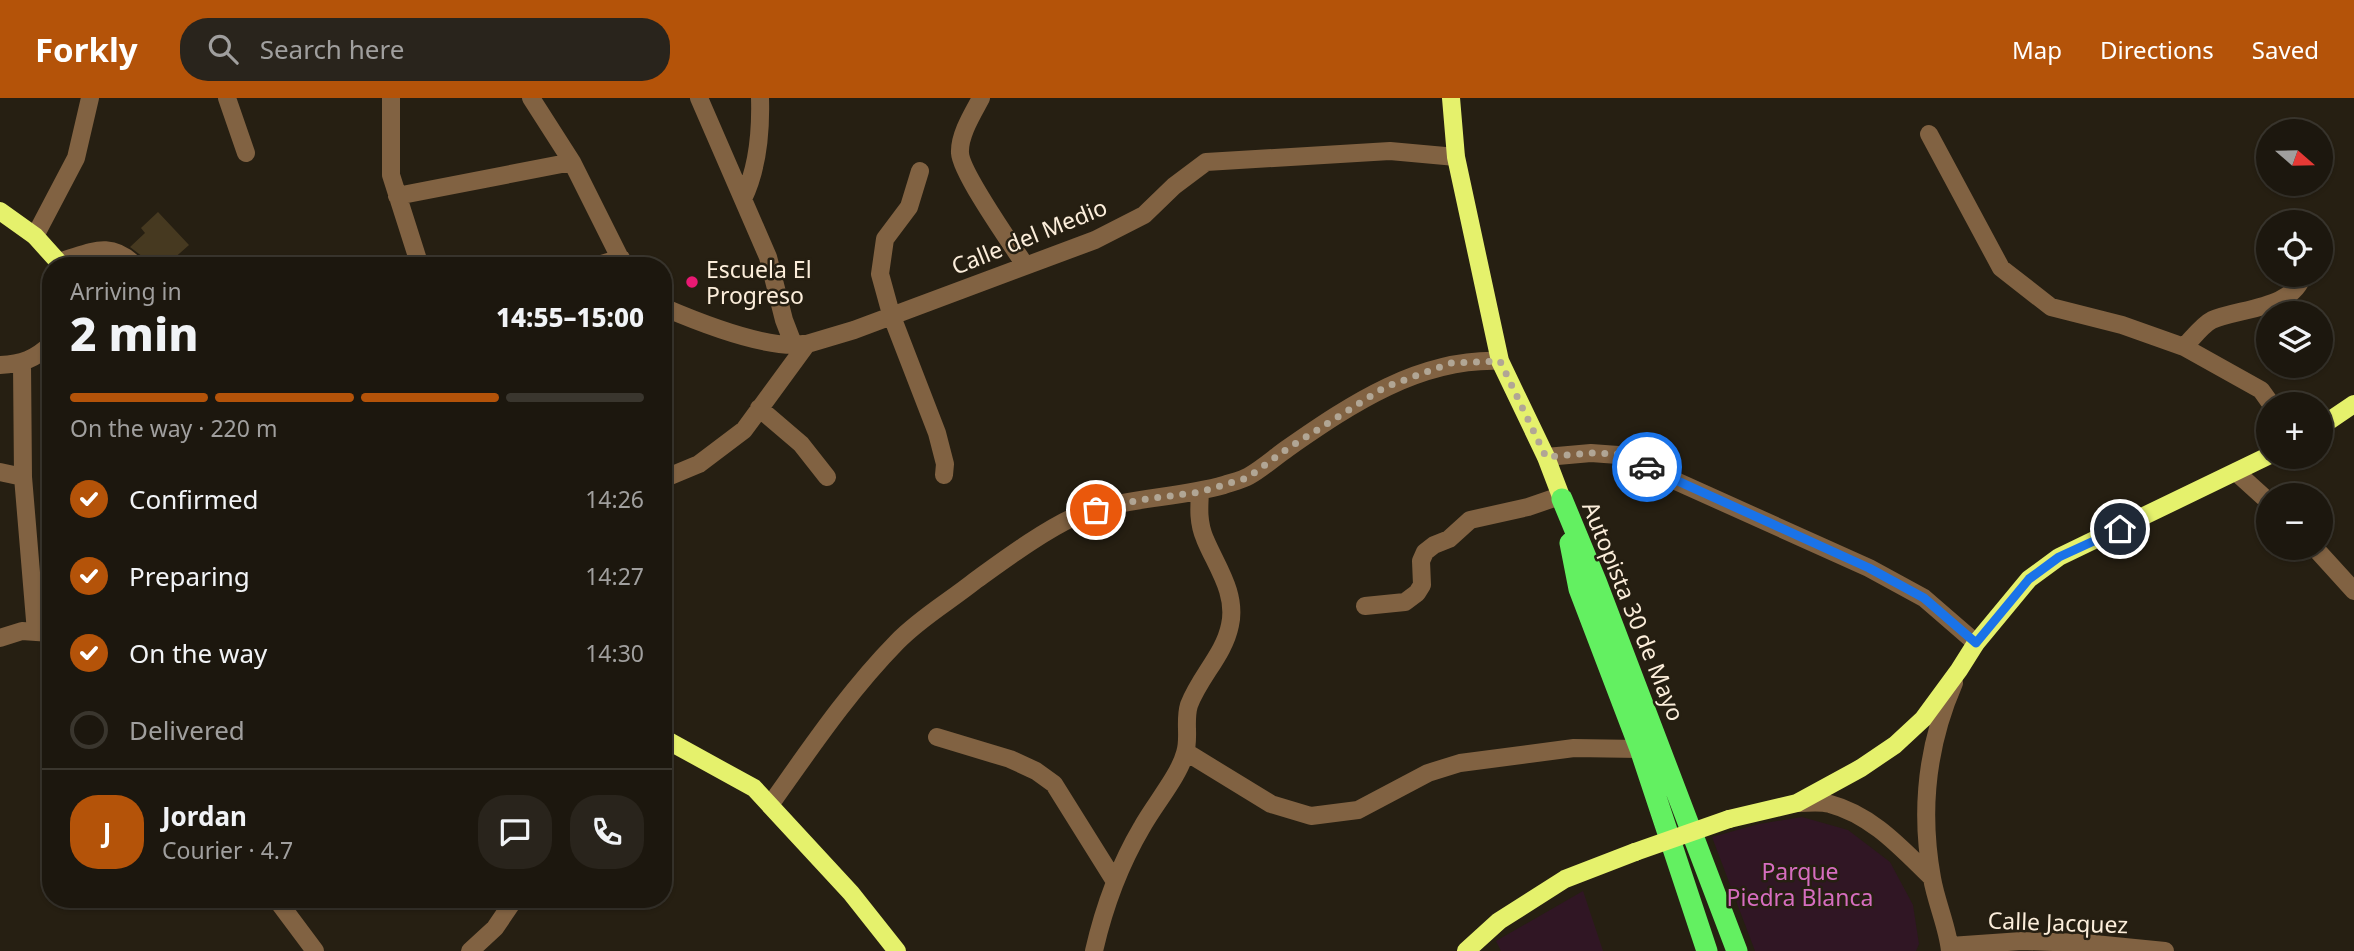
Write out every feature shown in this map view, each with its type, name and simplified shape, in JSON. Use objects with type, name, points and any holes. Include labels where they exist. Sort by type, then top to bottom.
[{"type":"highway","name":"Autopista 30 de Mayo","points":[[1561,498],[1579,589],[1640,749],[1707,951]]},
{"type":"highway","name":"Autopista 30 de Mayo","points":[[1561,498],[1596,582],[1737,951]]},
{"type":"main road","points":[[1451,98],[1456,157],[1500,361],[1546,457],[1561,498]]},
{"type":"main road","points":[[0,211],[34,236],[54,257]]},
{"type":"main road","points":[[2333,418],[2354,404]]},
{"type":"main road","points":[[1466,951],[1499,921],[1565,879],[1729,819],[1797,803],[1861,768],[1895,745],[1923,719],[1976,643],[2029,579],[2059,557],[2256,462]]},
{"type":"main road","points":[[672,743],[754,788],[851,893],[897,951]]},
{"type":"street","points":[[34,236],[76,158],[90,98]]},
{"type":"street","points":[[227,98],[246,153]]},
{"type":"street","points":[[391,98],[391,175],[417,257]]},
{"type":"street","points":[[531,98],[572,162],[620,257]]},
{"type":"street","points":[[699,98],[768,257],[784,320],[801,345]]},
{"type":"street","points":[[743,199],[752,180],[758,149],[760,98]]},
{"type":"street","points":[[981,98],[967,126],[960,153],[988,210],[1025,265]]},
{"type":"street","points":[[1929,134],[2001,268],[2051,307],[2122,326],[2184,347],[2262,392]]},
{"type":"street","name":"Calle del Medio","points":[[801,345],[854,330],[1095,240],[1144,215],[1174,186],[1206,162],[1390,151],[1456,157]]},
{"type":"street","points":[[397,196],[572,162]]},
{"type":"street","points":[[920,171],[909,207],[886,239],[880,274],[891,314],[937,433],[945,464],[944,475]]},
{"type":"street","points":[[82,257],[108,249],[126,257]]},
{"type":"street","points":[[2184,347],[2210,321],[2276,301],[2297,287]]},
{"type":"street","points":[[672,311],[697,321],[766,341],[801,345]]},
{"type":"street","points":[[672,475],[699,464],[744,430],[801,345]]},
{"type":"street","points":[[0,365],[22,364],[42,352]]},
{"type":"street","points":[[770,806],[832,716],[898,641],[930,612],[1004,559],[1073,518],[1139,500],[1200,492],[1247,478],[1287,449],[1385,387],[1451,363],[1500,361]]},
{"type":"street","points":[[22,364],[23,477],[36,632]]},
{"type":"street","points":[[759,408],[801,444],[827,477]]},
{"type":"street","points":[[1546,457],[1591,453],[1618,454],[1869,568],[1924,598],[1976,643]]},
{"type":"street","points":[[0,472],[23,477]]},
{"type":"street","points":[[2236,472],[2256,490]]},
{"type":"street","points":[[1094,951],[1114,880],[1186,752],[1186,719],[1190,704],[1226,641],[1231,621],[1229,593],[1205,539],[1199,515],[1200,492]]},
{"type":"street","points":[[1365,606],[1405,602],[1417,593],[1422,585],[1421,561],[1425,552],[1449,539],[1470,520],[1561,498]]},
{"type":"street","points":[[2326,560],[2354,592]]},
{"type":"street","points":[[0,626],[36,632]]},
{"type":"street","points":[[0,638],[36,632]]},
{"type":"street","points":[[1950,948],[1931,877],[1926,828],[1926,791],[1943,708],[1959,670]]},
{"type":"street","points":[[937,737],[1010,759],[1036,771],[1054,784],[1114,880]]},
{"type":"street","points":[[1186,752],[1271,804],[1311,816],[1358,810],[1428,773],[1460,763],[1574,748],[1640,749]]},
{"type":"street","points":[[1797,803],[1829,804],[1859,816],[1888,835],[1931,877]]},
{"type":"street","points":[[283,908],[315,951]]},
{"type":"street","points":[[470,951],[495,928],[509,908]]},
{"type":"street","name":"Calle Jacquez","points":[[1950,948],[2022,941],[2084,943],[2165,951]]},
{"type":"green space","name":"Parque Piedra Blanca","points":[[1802,817],[1848,830],[1890,862],[1913,905],[1919,944],[1916,951],[1755,951],[1712,837],[1759,824]]},
{"type":"green space","points":[[1583,891],[1603,951],[1501,951],[1496,941]]},
{"type":"building","points":[[158,212],[189,245],[176,257],[143,257],[130,247],[145,233],[141,228]]},
{"type":"way so far","points":[[1096,510],[1139,500],[1200,492],[1247,478],[1287,449],[1385,387],[1451,363],[1500,361],[1546,457],[1591,453],[1618,454],[1647,467]]},
{"type":"place","name":"Escuela El Progreso","points":[[692,282]]},
{"type":"route","points":[[1647,467],[1869,568],[1924,598],[1976,643],[2029,579],[2059,557],[2120,529]]}]
